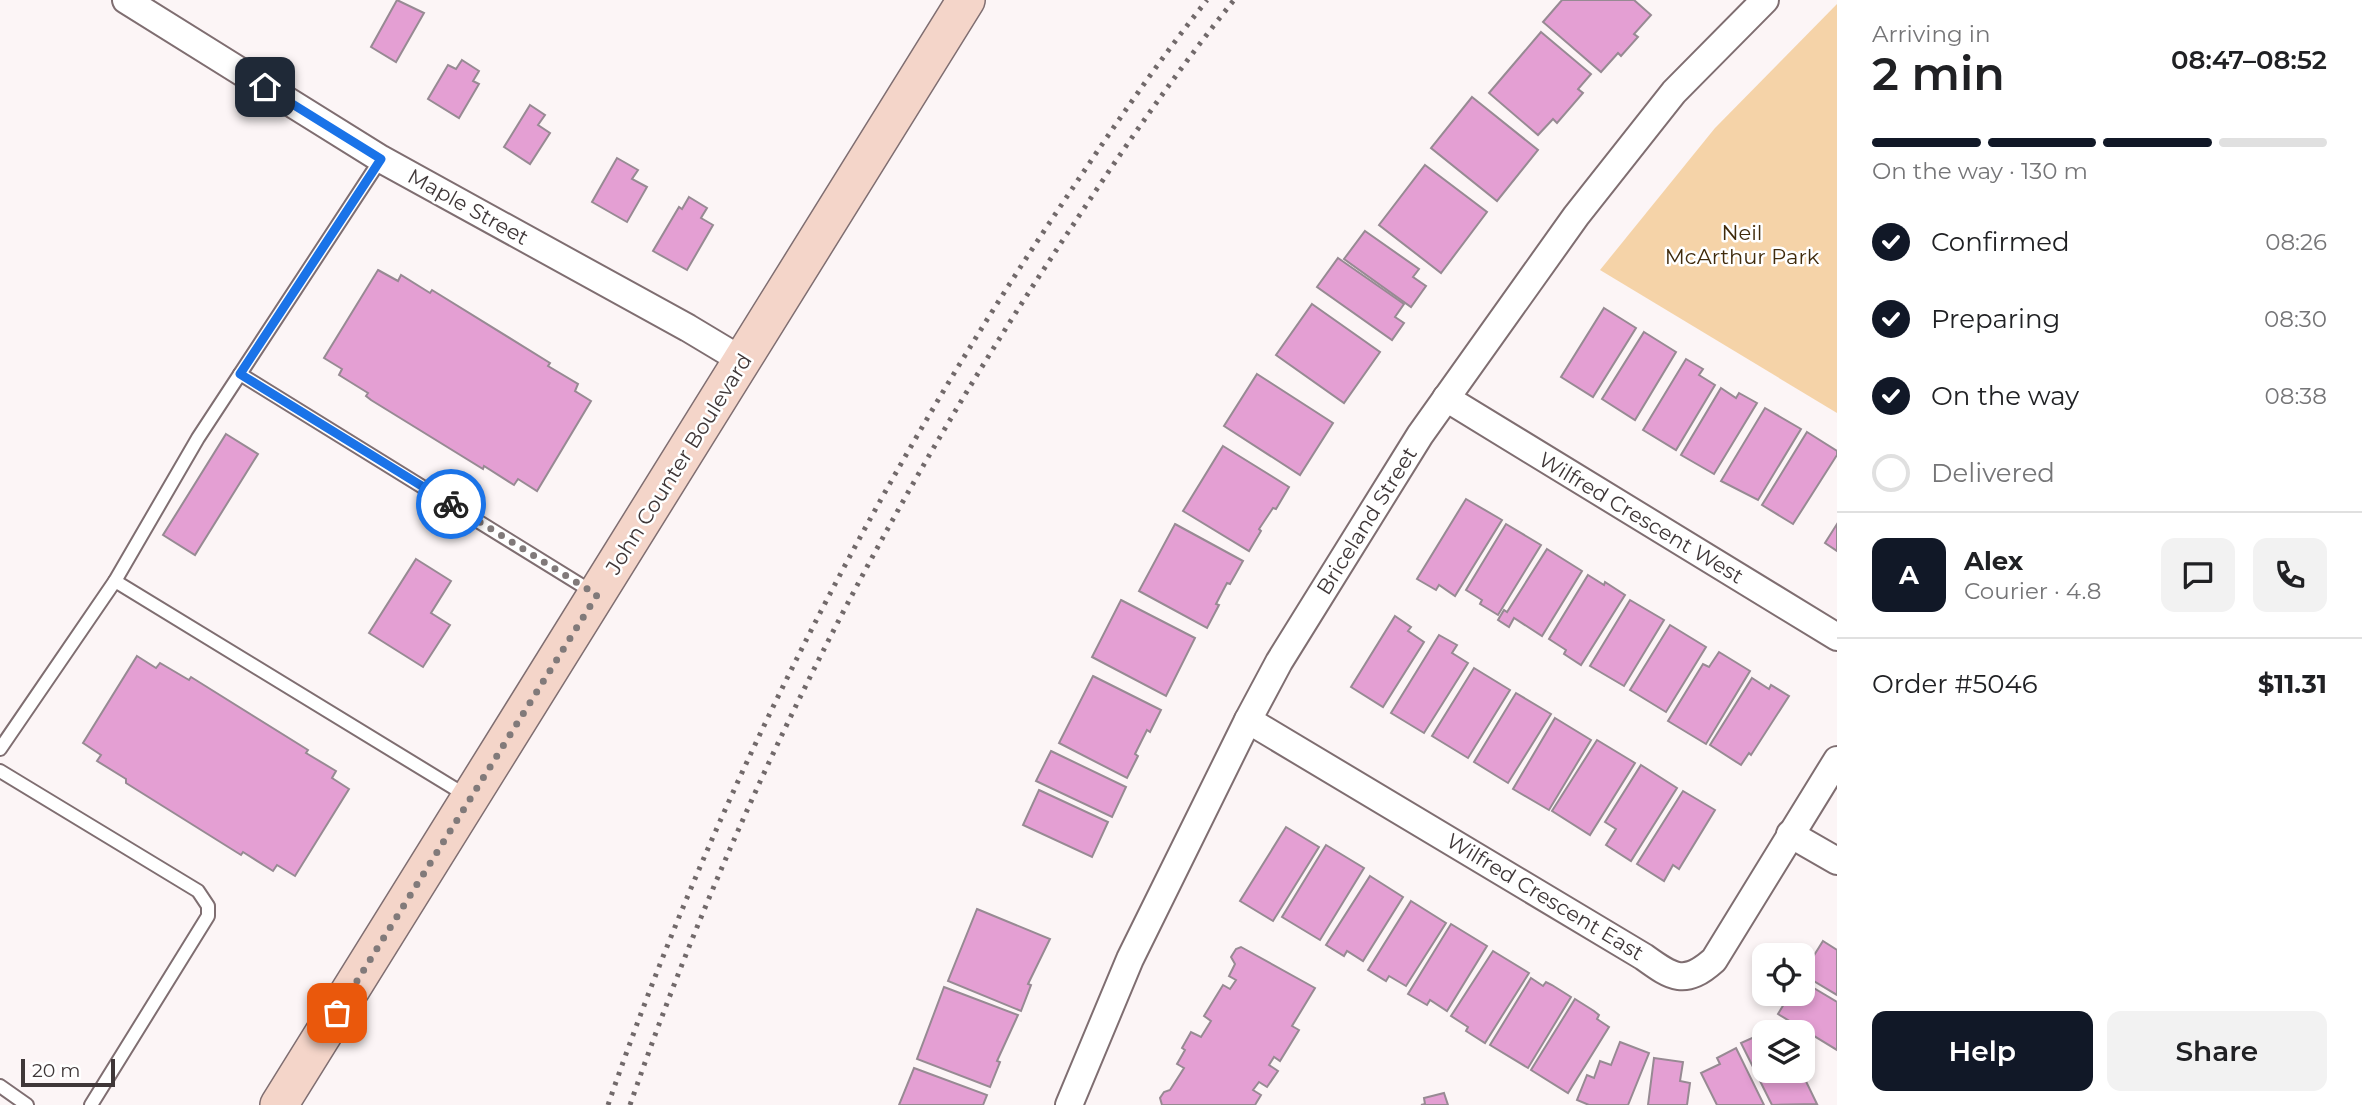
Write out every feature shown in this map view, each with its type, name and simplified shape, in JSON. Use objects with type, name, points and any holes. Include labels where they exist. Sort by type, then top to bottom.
[{"type":"main road","name":"John Counter Boulevard","points":[[279,1105],[966,0]]},
{"type":"street","name":"Maple Street","points":[[126,0],[381,159],[743,361]]},
{"type":"street","name":"Briceland Street","points":[[1069,1105],[1129,959],[1248,720],[1279,662],[1413,447],[1576,216],[1674,92],[1765,0]]},
{"type":"street","name":"Wilfred Crescent West","points":[[1446,398],[1837,637]]},
{"type":"street","name":"Wilfred Crescent East","points":[[1248,720],[1292,744],[1663,971],[1681,978],[1698,974],[1714,960],[1790,834]]},
{"type":"street","points":[[1837,760],[1790,834],[1837,861]]},
{"type":"lane","points":[[0,749],[114,581],[198,438],[381,159]]},
{"type":"lane","points":[[240,374],[597,595]]},
{"type":"lane","points":[[114,581],[471,798]]},
{"type":"lane","points":[[0,771],[198,891],[208,906],[208,916],[91,1105]]},
{"type":"lane","points":[[0,1086],[27,1105]]},
{"type":"green space","name":"Neil McArthur Park","points":[[1837,4],[1837,413],[1600,270],[1715,128]]},
{"type":"building","points":[[397,0],[424,13],[396,62],[371,47]]},
{"type":"building","points":[[1562,0],[1634,0],[1651,15],[1634,34],[1638,37],[1621,56],[1618,53],[1601,72],[1543,22]]},
{"type":"building","points":[[1541,32],[1591,74],[1578,89],[1583,93],[1557,123],[1553,119],[1538,135],[1489,93]]},
{"type":"building","points":[[462,60],[479,71],[473,81],[479,84],[459,118],[428,99],[448,65],[456,69]]},
{"type":"building","points":[[1472,97],[1538,150],[1497,201],[1431,148]]},
{"type":"building","points":[[530,105],[545,115],[538,125],[550,133],[530,164],[504,147]]},
{"type":"building","points":[[617,158],[638,170],[632,179],[647,187],[627,222],[592,202]]},
{"type":"building","points":[[1425,165],[1487,212],[1441,273],[1379,225]]},
{"type":"building","points":[[689,197],[707,208],[701,218],[713,225],[687,270],[653,251],[679,207],[682,209]]},
{"type":"building","points":[[1365,231],[1419,269],[1413,277],[1426,286],[1411,307],[1344,259]]},
{"type":"building","points":[[1338,258],[1404,304],[1395,317],[1404,323],[1392,340],[1317,287]]},
{"type":"building","points":[[378,270],[398,281],[401,275],[430,293],[432,290],[550,363],[548,366],[578,384],[575,391],[591,401],[537,491],[518,479],[514,485],[484,466],[483,469],[371,400],[366,396],[368,393],[339,375],[342,369],[324,358]]},
{"type":"building","points":[[1312,304],[1380,352],[1344,403],[1276,355]]},
{"type":"building","points":[[1604,308],[1636,328],[1593,397],[1561,377]]},
{"type":"building","points":[[1644,332],[1676,352],[1635,420],[1602,399]]},
{"type":"building","points":[[1686,359],[1703,369],[1699,375],[1715,385],[1676,450],[1643,430]]},
{"type":"building","points":[[1257,374],[1333,423],[1300,475],[1224,426]]},
{"type":"building","points":[[1721,388],[1736,398],[1739,393],[1757,403],[1714,474],[1681,455]]},
{"type":"building","points":[[1765,408],[1801,429],[1758,500],[1721,481]]},
{"type":"building","points":[[1807,432],[1837,451],[1837,455],[1793,524],[1762,505]]},
{"type":"building","points":[[226,434],[258,454],[195,555],[163,535]]},
{"type":"building","points":[[1223,446],[1289,487],[1276,509],[1273,508],[1259,529],[1261,531],[1249,551],[1183,511]]},
{"type":"building","points":[[1466,499],[1502,520],[1455,596],[1439,585],[1436,590],[1417,579]]},
{"type":"building","points":[[1175,524],[1243,561],[1230,584],[1227,583],[1207,628],[1139,591]]},
{"type":"building","points":[[1506,524],[1541,545],[1498,615],[1480,604],[1482,600],[1466,590]]},
{"type":"building","points":[[1837,524],[1837,551],[1825,543]]},
{"type":"building","points":[[1547,549],[1582,571],[1542,636],[1514,618],[1509,627],[1498,620],[1504,610],[1507,612]]},
{"type":"building","points":[[416,559],[451,581],[431,613],[450,625],[423,667],[369,633]]},
{"type":"building","points":[[1588,575],[1625,595],[1581,665],[1564,654],[1566,650],[1549,639]]},
{"type":"building","points":[[1121,600],[1195,638],[1166,696],[1092,657]]},
{"type":"building","points":[[1630,600],[1664,620],[1624,686],[1590,666]]},
{"type":"building","points":[[1395,616],[1411,627],[1408,631],[1424,642],[1383,707],[1351,687]]},
{"type":"building","points":[[1670,625],[1706,647],[1666,712],[1630,690]]},
{"type":"building","points":[[1439,635],[1457,645],[1452,653],[1468,663],[1424,733],[1391,713]]},
{"type":"building","points":[[1719,652],[1750,671],[1706,744],[1668,721],[1703,664],[1709,667]]},
{"type":"building","points":[[137,656],[156,668],[160,663],[189,680],[191,677],[308,750],[306,753],[336,771],[332,778],[349,789],[295,876],[277,865],[273,871],[243,852],[241,855],[126,783],[126,779],[97,761],[101,755],[83,743]]},
{"type":"building","points":[[1474,668],[1510,690],[1468,758],[1432,736]]},
{"type":"building","points":[[1093,676],[1161,710],[1135,754],[1138,756],[1127,778],[1059,743]]},
{"type":"building","points":[[1752,678],[1769,689],[1771,685],[1789,696],[1751,755],[1749,753],[1741,765],[1710,745]]},
{"type":"building","points":[[1516,693],[1551,714],[1508,783],[1474,762]]},
{"type":"building","points":[[1555,718],[1591,740],[1549,810],[1513,789]]},
{"type":"building","points":[[1597,740],[1635,763],[1590,835],[1552,811]]},
{"type":"building","points":[[1051,751],[1126,787],[1112,817],[1036,781]]},
{"type":"building","points":[[1641,765],[1677,788],[1631,861],[1606,845],[1616,829],[1605,822]]},
{"type":"building","points":[[1039,790],[1108,822],[1092,857],[1023,825]]},
{"type":"building","points":[[1683,791],[1715,810],[1679,869],[1673,865],[1664,881],[1637,864]]},
{"type":"building","points":[[1286,827],[1319,847],[1273,921],[1240,901]]},
{"type":"building","points":[[1326,845],[1364,868],[1320,940],[1282,917]]},
{"type":"building","points":[[1370,876],[1403,897],[1363,961],[1347,951],[1344,956],[1326,945]]},
{"type":"building","points":[[1411,901],[1446,923],[1406,986],[1389,976],[1386,981],[1368,970]]},
{"type":"building","points":[[977,909],[1050,939],[1028,984],[1031,985],[1021,1011],[948,981]]},
{"type":"building","points":[[1451,924],[1487,946],[1447,1011],[1430,1000],[1427,1005],[1408,994]]},
{"type":"building","points":[[1823,941],[1837,950],[1837,995],[1815,982],[1815,954]]},
{"type":"building","points":[[1241,947],[1315,988],[1292,1026],[1299,1030],[1280,1061],[1274,1057],[1269,1065],[1278,1071],[1267,1087],[1259,1082],[1253,1090],[1261,1095],[1255,1105],[1162,1105],[1160,1098],[1164,1092],[1170,1090],[1184,1068],[1177,1064],[1191,1032],[1201,1037],[1211,1021],[1204,1016],[1223,985],[1230,989],[1236,980],[1229,976],[1235,964],[1231,957],[1236,949]]},
{"type":"building","points":[[1493,951],[1529,973],[1485,1043],[1466,1031],[1468,1027],[1451,1016]]},
{"type":"building","points":[[1531,978],[1543,986],[1546,982],[1571,997],[1528,1068],[1490,1045]]},
{"type":"building","points":[[944,987],[1018,1015],[997,1061],[1000,1062],[990,1087],[917,1059]]},
{"type":"building","points":[[1815,989],[1837,1002],[1837,1050],[1815,1037],[1815,1020],[1788,1020],[1778,1014],[1783,1006],[1815,1006]]},
{"type":"building","points":[[1575,999],[1599,1015],[1597,1019],[1609,1027],[1568,1093],[1531,1070]]},
{"type":"building","points":[[1752,1038],[1752,1065],[1741,1043]]},
{"type":"building","points":[[1620,1042],[1649,1053],[1628,1105],[1589,1105],[1577,1100],[1587,1075],[1594,1078],[1600,1061],[1611,1065]]},
{"type":"building","points":[[1736,1048],[1764,1105],[1717,1105],[1701,1073],[1720,1064],[1717,1058]]},
{"type":"building","points":[[1654,1058],[1683,1062],[1680,1081],[1690,1083],[1687,1105],[1648,1105]]},
{"type":"building","points":[[914,1068],[987,1095],[983,1105],[899,1105]]},
{"type":"building","points":[[1761,1083],[1807,1083],[1817,1104],[1772,1105]]},
{"type":"building","points":[[1444,1093],[1448,1105],[1421,1105],[1425,1104],[1424,1098]]},
{"type":"railway","points":[[608,1105],[696,877],[746,764],[857,543],[980,330],[1144,84],[1207,0]]},
{"type":"railway","points":[[630,1105],[719,874],[824,649],[882,540],[1007,326],[1113,165],[1234,0]]},
{"type":"way so far","points":[[337,1013],[597,595],[451,504]]},
{"type":"route","points":[[265,87],[381,159],[240,374],[451,504]]}]
